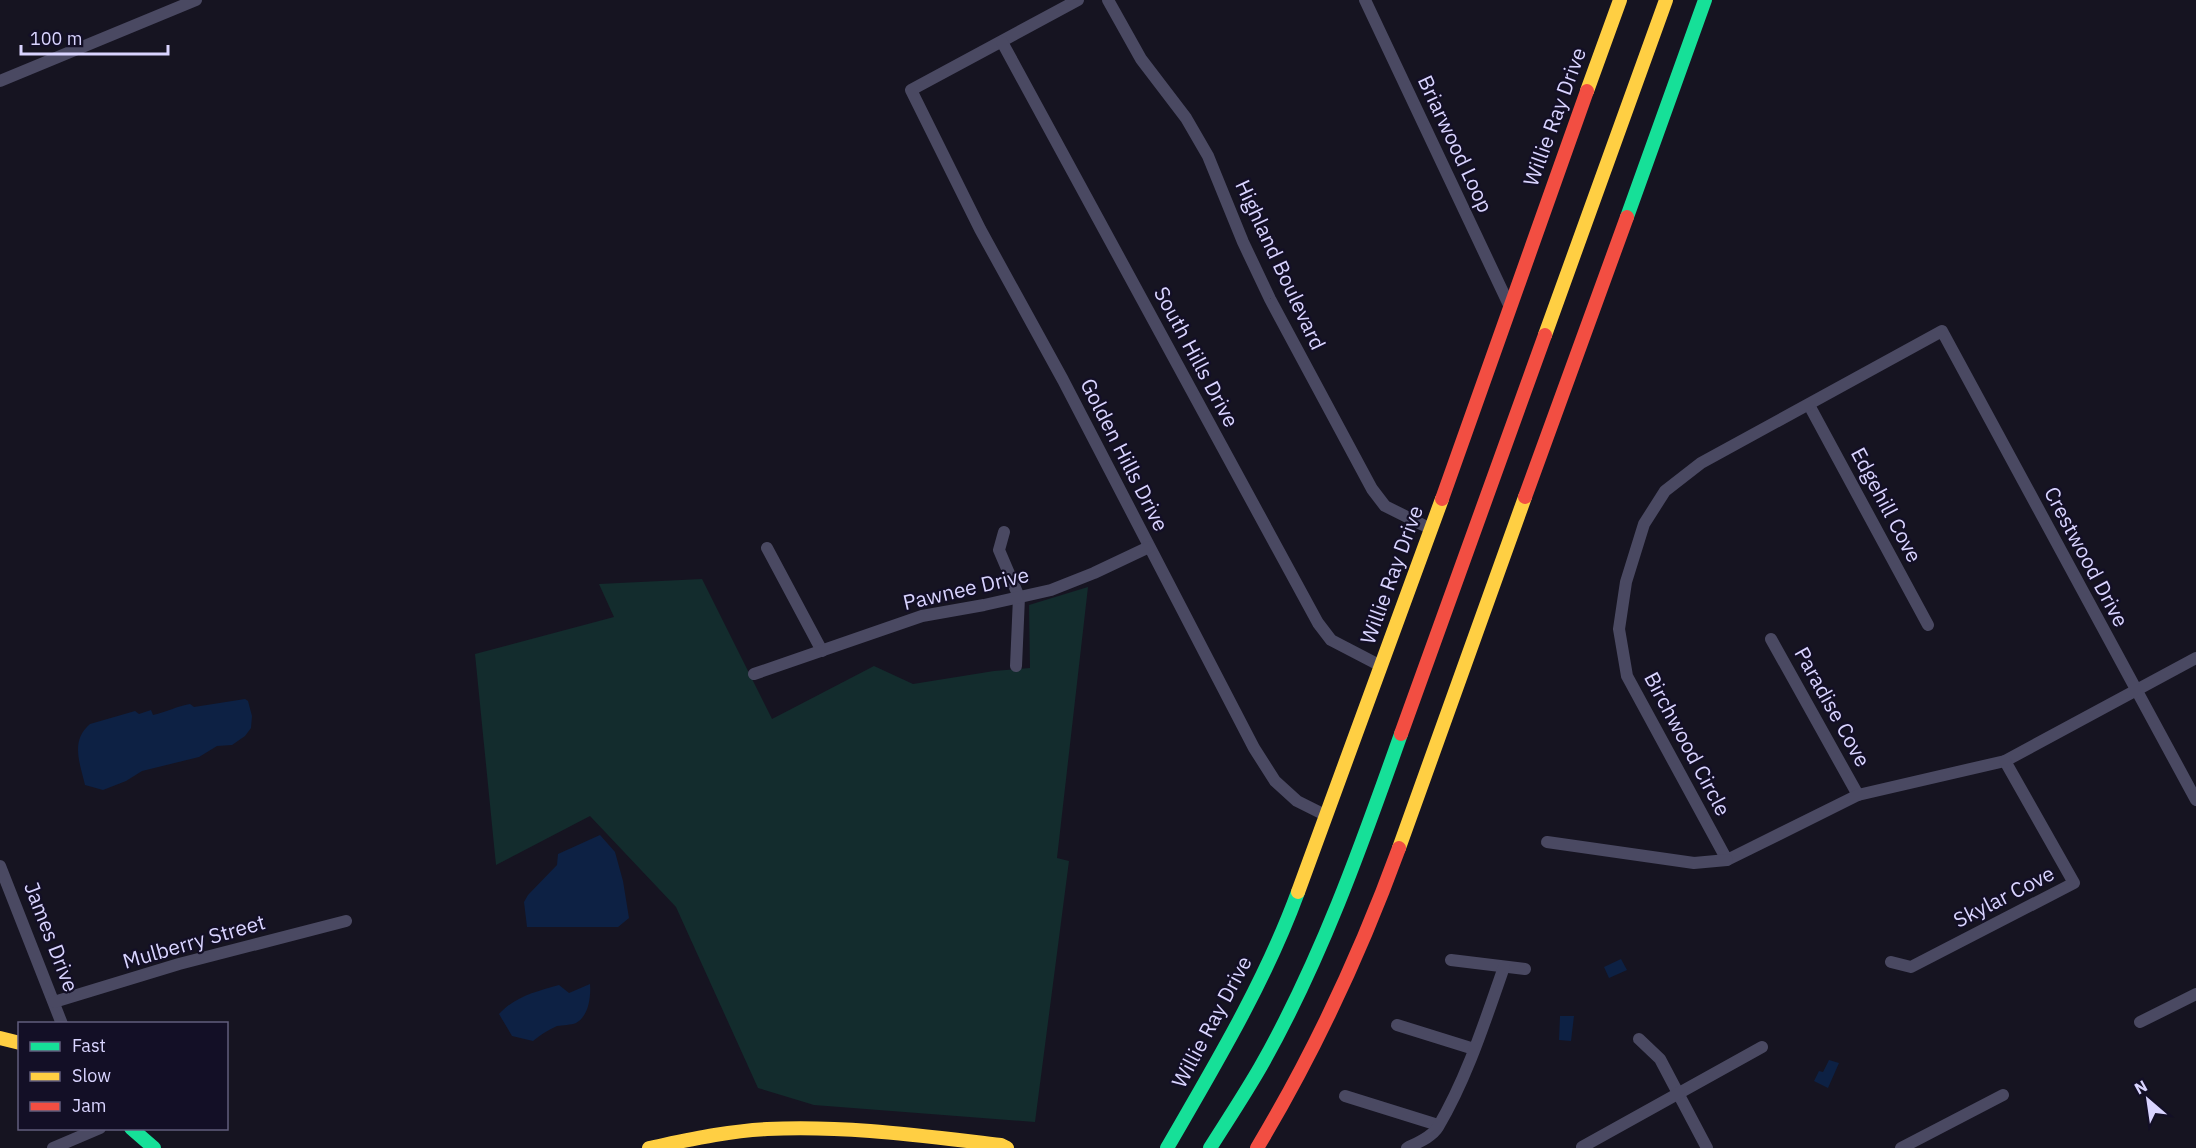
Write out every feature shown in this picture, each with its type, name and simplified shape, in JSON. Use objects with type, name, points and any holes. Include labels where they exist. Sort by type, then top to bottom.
[{"type":"main road","name":"Willie Ray Drive","points":[[1167,1148],[1226,1046],[1286,925],[1431,529],[1509,304],[1620,0]]},
{"type":"main road","points":[[1210,1148],[1261,1066],[1307,975],[1360,846],[1666,0]]},
{"type":"main road","points":[[1257,1148],[1329,1017],[1388,877],[1705,0]]},
{"type":"main road","points":[[0,1038],[18,1042]]},
{"type":"main road","points":[[649,1148],[766,1129],[834,1128],[1001,1145],[1007,1148]]},
{"type":"main road","points":[[130,1130],[140,1148]]},
{"type":"main road","points":[[132,1130],[154,1148]]},
{"type":"street","points":[[0,81],[196,0]]},
{"type":"street","points":[[1002,42],[1078,0]]},
{"type":"street","name":"Highland Boulevard","points":[[1108,0],[1141,59],[1186,118],[1208,156],[1270,299],[1372,489],[1385,506],[1431,529]]},
{"type":"street","name":"Briarwood Loop","points":[[1365,0],[1509,304]]},
{"type":"street","name":"Golden Hills Drive","points":[[1002,42],[911,90],[980,229],[1063,380],[1237,717],[1275,781],[1297,801],[1325,815]]},
{"type":"street","name":"South Hills Drive","points":[[1002,42],[1318,623],[1331,640],[1381,666]]},
{"type":"street","name":"Birchwood Circle","points":[[1727,860],[1628,676],[1619,629],[1626,582],[1644,524],[1665,490],[1701,463],[1942,332]]},
{"type":"street","name":"Crestwood Drive","points":[[1942,332],[2196,800]]},
{"type":"street","name":"Edgehill Cove","points":[[1809,405],[1928,625]]},
{"type":"street","points":[[1004,532],[999,550],[1019,597],[1016,666]]},
{"type":"street","name":"Pawnee Drive","points":[[754,674],[922,616],[1051,590],[1149,547]]},
{"type":"street","points":[[766,548],[822,651]]},
{"type":"street","name":"Paradise Cove","points":[[1771,639],[1858,795]]},
{"type":"street","points":[[1547,842],[1694,863],[1727,860],[1858,795],[2005,761],[2196,658]]},
{"type":"street","name":"Skylar Cove","points":[[1891,962],[1911,968],[2074,883],[2005,761]]},
{"type":"street","name":"James Drive","points":[[0,866],[62,1022]]},
{"type":"street","name":"Mulberry Street","points":[[54,1002],[179,964],[346,921]]},
{"type":"street","points":[[1451,960],[1525,969]]},
{"type":"street","points":[[1407,1148],[1431,1134],[1438,1125],[1464,1076],[1504,968]]},
{"type":"street","points":[[2140,1022],[2196,994]]},
{"type":"street","points":[[1397,1025],[1474,1049]]},
{"type":"street","points":[[1639,1039],[1660,1059],[1707,1148]]},
{"type":"street","points":[[1582,1147],[1677,1092],[1762,1047]]},
{"type":"street","points":[[1901,1148],[2003,1095]]},
{"type":"street","points":[[1345,1096],[1438,1125]]},
{"type":"street","points":[[52,1148],[95,1130]]},
{"type":"green space","points":[[702,579],[772,719],[874,666],[913,684],[994,671],[1030,668],[1029,605],[1088,587],[1057,858],[1069,861],[1035,1122],[814,1105],[758,1088],[676,907],[590,816],[496,865],[475,654],[614,617],[599,584]]},
{"type":"water","points":[[245,699],[248,701],[252,716],[251,728],[245,736],[232,745],[217,746],[199,757],[142,771],[126,781],[103,790],[85,785],[78,745],[90,724],[135,711],[139,714],[151,710],[153,715],[190,704],[194,707]]},
{"type":"water","points":[[600,835],[615,852],[623,881],[629,918],[618,927],[527,927],[524,902],[557,865],[558,854]]},
{"type":"water","points":[[1621,959],[1627,970],[1609,978],[1604,967]]},
{"type":"water","points":[[590,984],[588,1005],[580,1020],[574,1024],[557,1026],[533,1041],[512,1036],[499,1014],[512,1003],[534,993],[559,985],[569,993]]},
{"type":"water","points":[[1560,1016],[1574,1016],[1571,1041],[1559,1040]]},
{"type":"water","points":[[1829,1060],[1839,1063],[1828,1088],[1814,1081],[1819,1071],[1823,1072]]},
{"type":"traffic: fast","points":[[1627,217],[1705,0]]},
{"type":"traffic: fast","points":[[1210,1148],[1261,1066],[1321,945],[1355,861],[1401,734]]},
{"type":"traffic: fast","points":[[1167,1148],[1255,991],[1298,892]]},
{"type":"traffic: fast","points":[[133,1130],[154,1148]]},
{"type":"traffic: slow","points":[[1587,91],[1620,0]]},
{"type":"traffic: slow","points":[[1545,335],[1666,0]]},
{"type":"traffic: slow","points":[[1399,848],[1525,497]]},
{"type":"traffic: slow","points":[[1298,892],[1442,499]]},
{"type":"traffic: slow","points":[[0,1038],[18,1042]]},
{"type":"traffic: slow","points":[[649,1148],[737,1132],[796,1128],[884,1132],[1001,1145],[1007,1148]]},
{"type":"traffic: jam","points":[[1442,499],[1587,91]]},
{"type":"traffic: jam","points":[[1525,497],[1627,217]]},
{"type":"traffic: jam","points":[[1401,734],[1545,335]]},
{"type":"traffic: jam","points":[[1257,1148],[1298,1076],[1335,1001],[1369,925],[1399,848]]}]
